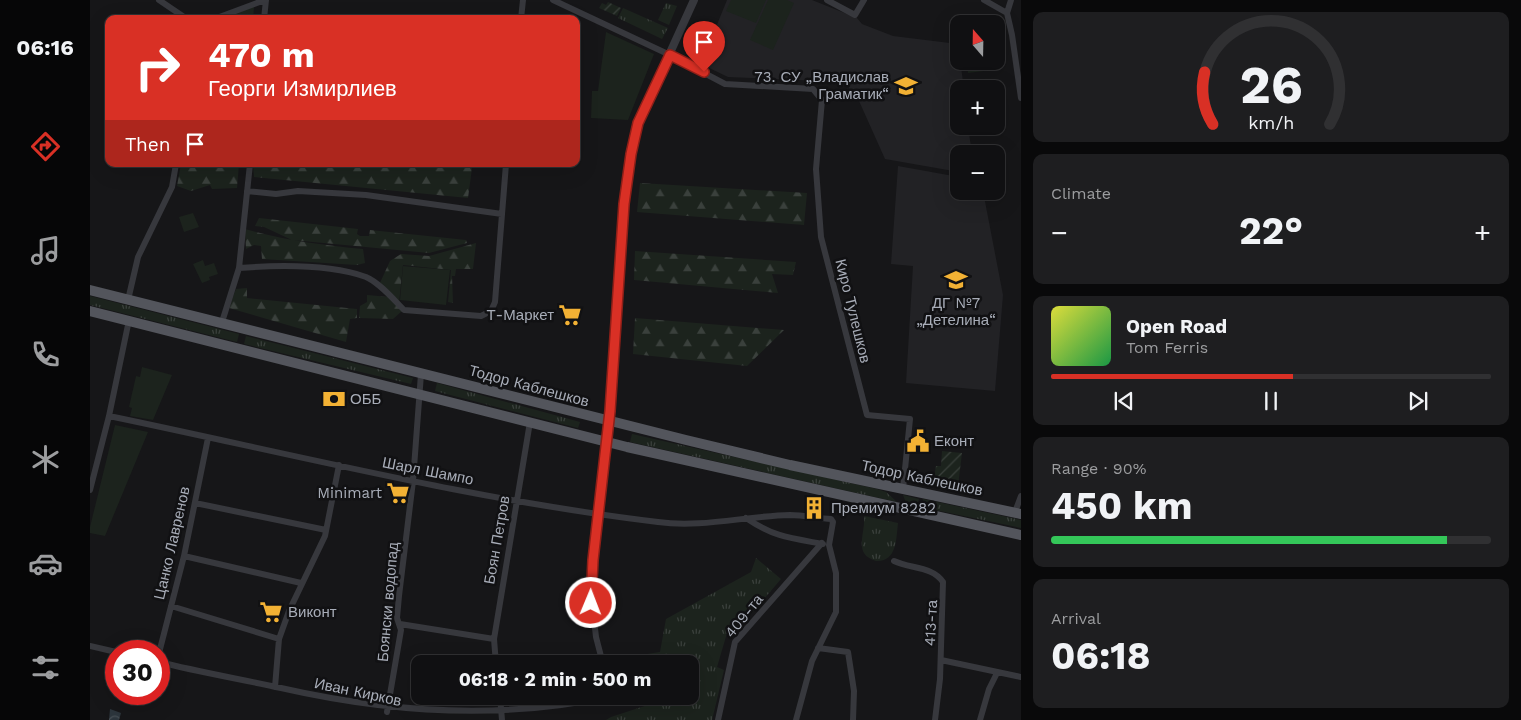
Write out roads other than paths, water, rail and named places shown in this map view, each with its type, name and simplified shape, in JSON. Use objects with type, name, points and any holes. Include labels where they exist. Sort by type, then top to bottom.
[{"type":"main road","name":"Тодор Каблешков","points":[[90,290],[222,322],[608,422],[790,465],[1018,513]]},
{"type":"main road","points":[[90,311],[605,441],[850,498],[1021,535]]},
{"type":"street","points":[[159,0],[181,15]]},
{"type":"street","points":[[225,15],[266,0],[264,15]]},
{"type":"street","points":[[521,15],[523,0]]},
{"type":"street","points":[[553,0],[670,55]]},
{"type":"street","points":[[601,655],[591,603],[608,422],[624,204],[631,154],[638,123],[694,0]]},
{"type":"street","points":[[827,0],[855,15],[864,0]]},
{"type":"street","points":[[984,0],[1007,13]]},
{"type":"street","points":[[1011,0],[1007,13],[1021,98]]},
{"type":"street","name":"Киро Тулешков","points":[[670,55],[725,84],[813,89],[822,100],[816,169],[821,237],[866,415],[910,419],[903,489]]},
{"type":"street","points":[[128,300],[138,256],[172,187],[175,167]]},
{"type":"street","points":[[222,322],[239,268],[250,167]]},
{"type":"street","points":[[239,268],[275,266],[340,271],[368,278],[404,310],[481,316],[491,311],[495,302],[506,167]]},
{"type":"street","points":[[247,191],[276,194],[298,191],[366,195],[502,214]]},
{"type":"street","points":[[90,490],[93,462],[109,416],[128,320]]},
{"type":"street","name":"Боянски водопад","points":[[387,712],[401,630],[397,618],[413,482],[421,374]]},
{"type":"street","name":"Шарл Шампо","points":[[109,416],[413,482],[660,523],[710,524],[746,518],[791,515],[831,519],[833,522],[825,544]]},
{"type":"street","name":"Боян Петров","points":[[495,655],[494,639],[530,422]]},
{"type":"street","name":"Цанко Лавренов","points":[[162,640],[184,556],[208,438]]},
{"type":"street","points":[[275,687],[279,639],[301,583],[326,530],[339,465]]},
{"type":"street","points":[[1018,513],[1021,496]]},
{"type":"street","points":[[195,503],[326,530]]},
{"type":"street","points":[[746,518],[765,531],[778,536],[825,544],[836,573],[837,607],[833,622],[818,648],[804,686],[796,720]]},
{"type":"street","name":"409-та","points":[[718,720],[735,642],[825,544]]},
{"type":"street","points":[[184,556],[301,583]]},
{"type":"street","name":"413-та","points":[[894,561],[906,566],[935,572],[943,582],[941,660],[935,720]]},
{"type":"street","points":[[171,606],[279,639]]},
{"type":"street","points":[[400,624],[494,639]]},
{"type":"street","points":[[90,646],[105,649]]},
{"type":"street","points":[[818,648],[848,652],[854,691],[853,720]]},
{"type":"street","points":[[941,660],[1021,677]]},
{"type":"street","name":"Иван Кирков","points":[[170,665],[387,712],[430,718]]},
{"type":"street","points":[[980,720],[989,689],[997,673]]},
{"type":"street","points":[[501,705],[502,720]]},
{"type":"street","points":[[554,713],[588,705]]},
{"type":"street","points":[[492,719],[511,719]]},
{"type":"water","points":[[110,709],[121,713],[119,720],[109,720]]},
{"type":"place","name":"73. СУ „Владислав Граматик“","points":[[906,86]]},
{"type":"place","name":"ДГ №7 „Детелина“","points":[[956,280]]},
{"type":"place","name":"Т-Маркет","points":[[570,315]]},
{"type":"place","name":"ОББ","points":[[334,399]]},
{"type":"place","name":"Еконт","points":[[918,441]]},
{"type":"place","name":"Minimart","points":[[398,493]]},
{"type":"place","name":"Премиум 8282","points":[[814,508]]},
{"type":"place","name":"Виконт","points":[[271,612]]}]
